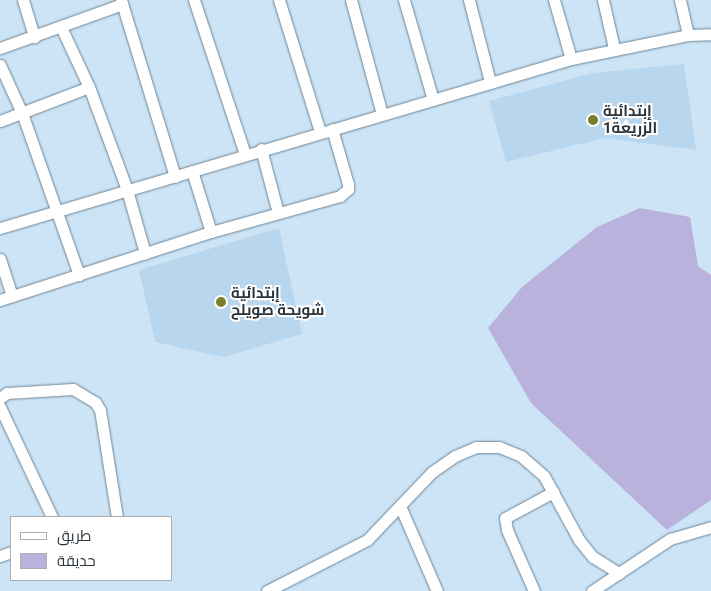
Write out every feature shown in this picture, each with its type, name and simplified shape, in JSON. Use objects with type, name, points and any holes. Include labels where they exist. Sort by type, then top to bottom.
[{"type":"street","points":[[22,0],[34,37]]},
{"type":"street","points":[[194,0],[245,154]]},
{"type":"street","points":[[279,0],[320,132]]},
{"type":"street","points":[[351,0],[382,114]]},
{"type":"street","points":[[404,0],[433,100]]},
{"type":"street","points":[[468,0],[490,82]]},
{"type":"street","points":[[554,0],[571,58]]},
{"type":"street","points":[[603,0],[614,48]]},
{"type":"street","points":[[680,0],[688,35]]},
{"type":"street","points":[[0,48],[61,27],[121,2],[175,177]]},
{"type":"street","points":[[61,27],[89,86],[127,190],[145,253]]},
{"type":"street","points":[[0,228],[58,209],[175,177],[260,149],[433,100],[571,58],[614,48],[688,35],[711,34]]},
{"type":"street","points":[[0,65],[22,113],[58,209],[79,275]]},
{"type":"street","points":[[0,121],[89,86]]},
{"type":"street","points":[[0,300],[211,232],[340,196],[348,189],[332,129]]},
{"type":"street","points":[[260,149],[278,212]]},
{"type":"street","points":[[192,171],[211,232]]},
{"type":"street","points":[[0,259],[12,296]]},
{"type":"street","points":[[0,398],[7,393],[73,389],[95,402],[100,410],[117,516]]},
{"type":"street","points":[[0,407],[52,516]]},
{"type":"street","points":[[267,591],[367,540],[432,472],[455,456],[476,447],[499,448],[521,456],[544,476],[579,540],[593,557],[619,573]]},
{"type":"street","points":[[534,591],[507,530],[505,518],[553,492]]},
{"type":"street","points":[[400,506],[437,591]]},
{"type":"street","points":[[592,591],[670,540],[711,527]]},
{"type":"shaded area","name":"إبتدائية الزريعة1","points":[[684,64],[696,150],[605,138],[506,162],[489,101],[593,73]]},
{"type":"shaded area","name":"إبتدائية شويحة صويلح","points":[[279,228],[302,334],[223,357],[155,342],[139,270]]},
{"type":"green space","points":[[640,208],[690,217],[698,266],[711,275],[711,500],[667,530],[531,403],[488,328],[522,287],[597,227]]},
{"type":"place","name":"إبتدائية الزريعة1","points":[[593,120]]},
{"type":"place","name":"إبتدائية شويحة صويلح","points":[[221,302]]}]
